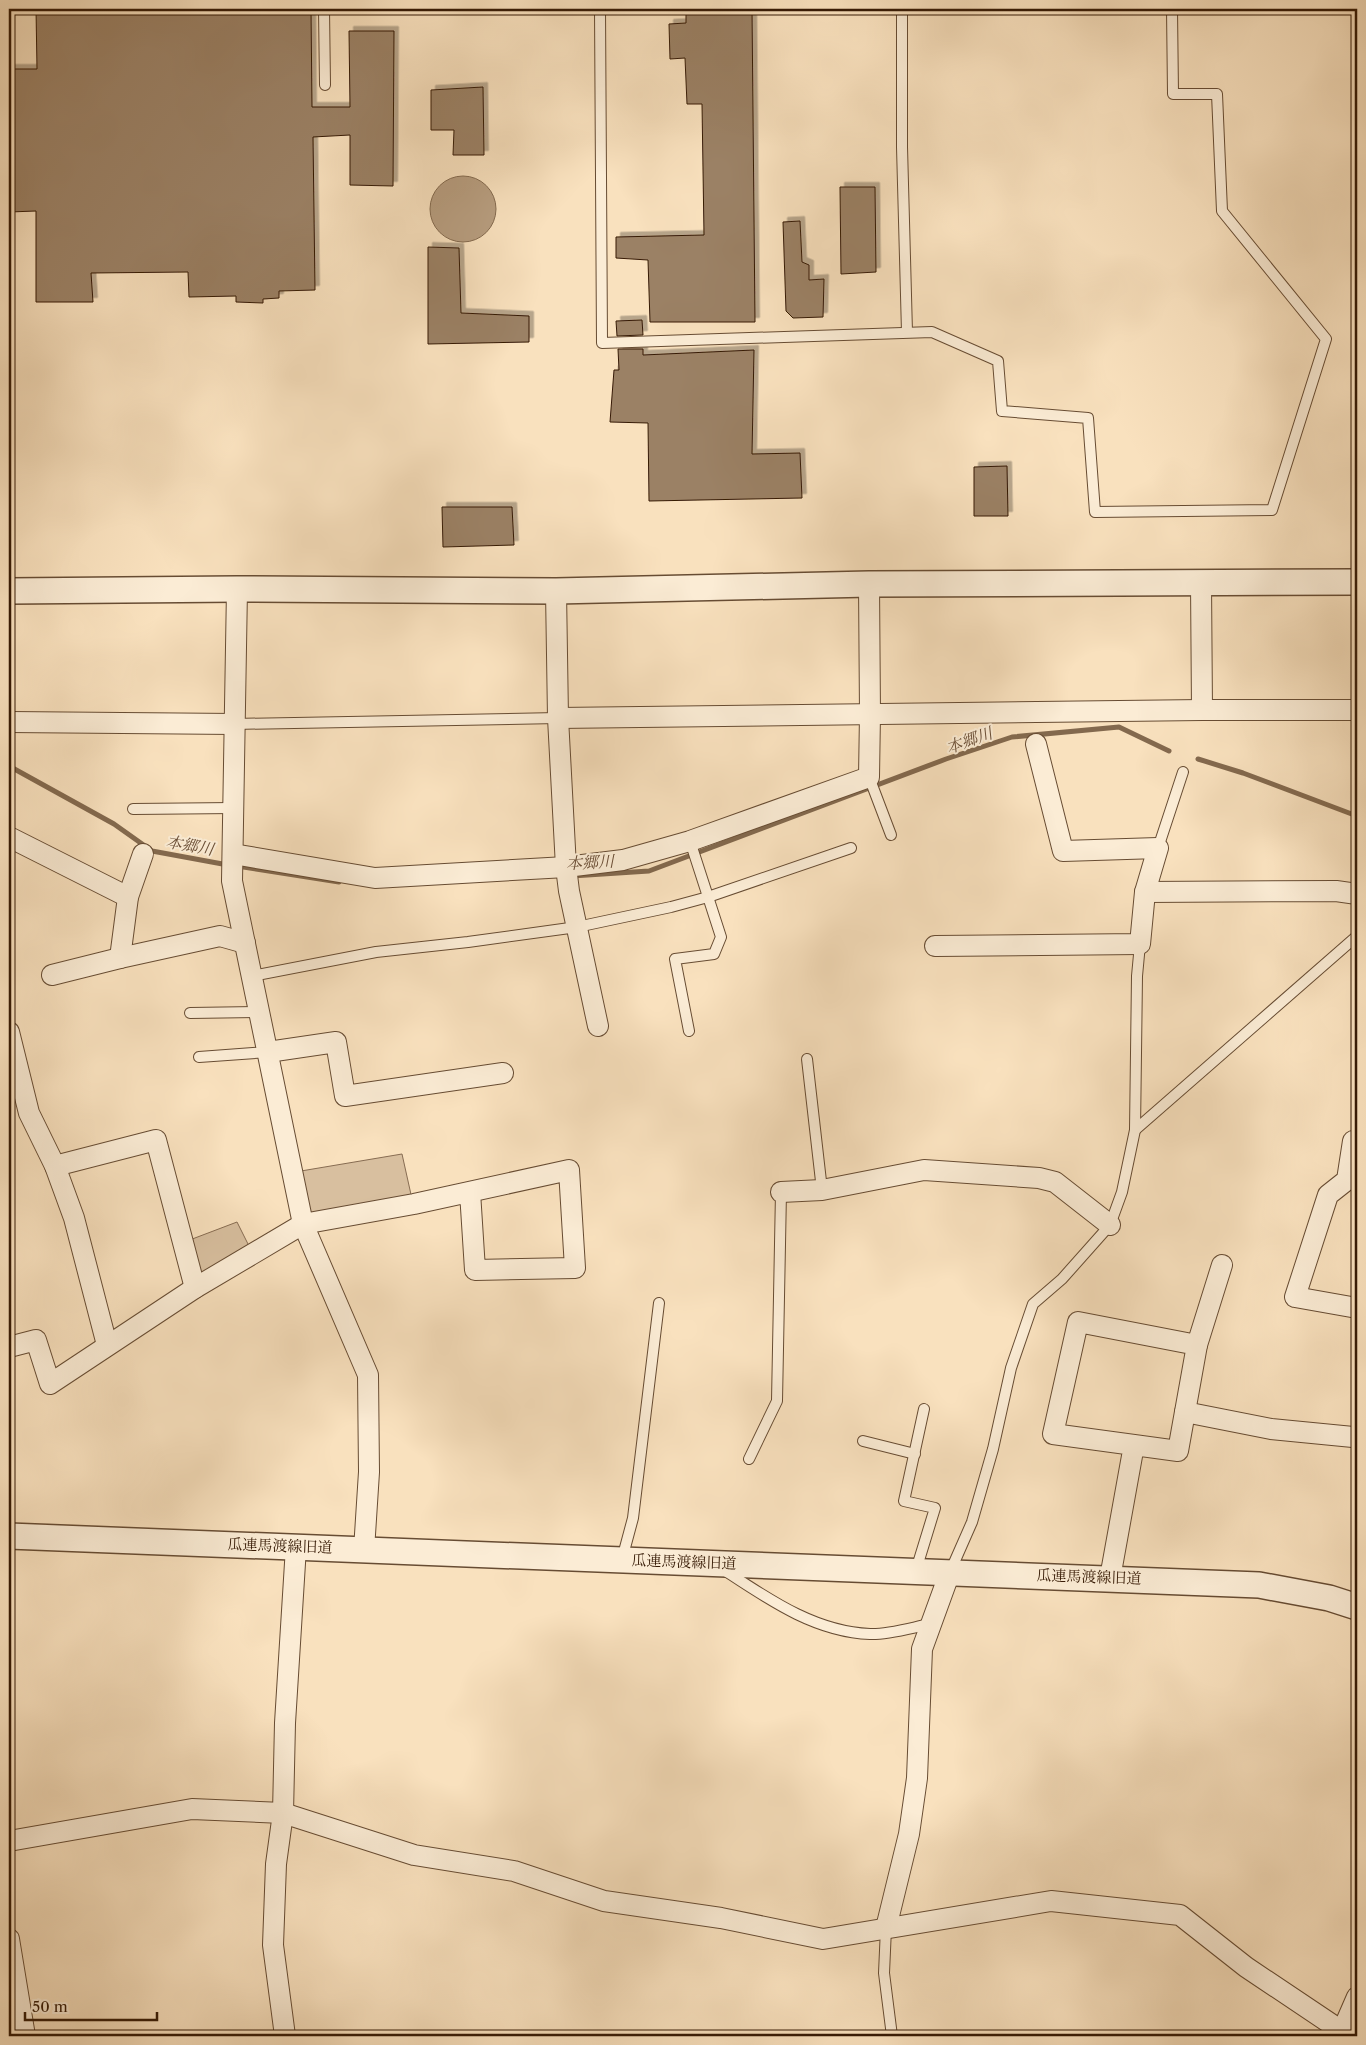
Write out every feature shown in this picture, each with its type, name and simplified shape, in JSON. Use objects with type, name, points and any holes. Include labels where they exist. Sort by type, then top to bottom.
[{"type":"street","points":[[9,591],[237,589],[556,591],[869,584],[1357,582]]},
{"type":"street","points":[[233,854],[375,878],[566,867],[623,860],[690,841],[868,777],[870,714],[869,584]]},
{"type":"street","points":[[1201,584],[1202,710]]},
{"type":"street","points":[[237,589],[232,881],[303,1224],[368,1375],[368,1472],[364,1550]]},
{"type":"street","points":[[556,591],[558,718],[566,867],[569,891],[598,1026]]},
{"type":"street","points":[[558,718],[1202,710],[1357,710]]},
{"type":"street","points":[[9,722],[235,724]]},
{"type":"street","points":[[935,946],[1140,944],[1146,892],[1158,848],[1063,851],[1036,744]]},
{"type":"street","points":[[9,837],[128,897]]},
{"type":"street","points":[[120,958],[128,897],[143,854]]},
{"type":"street","points":[[1146,892],[1336,890],[1357,894]]},
{"type":"street","points":[[52,975],[220,936],[245,943]]},
{"type":"street","points":[[9,1032],[29,1113],[55,1166],[74,1218],[107,1345]]},
{"type":"street","points":[[268,1052],[336,1042],[345,1096],[503,1073]]},
{"type":"street","points":[[55,1166],[156,1140],[195,1288]]},
{"type":"street","points":[[1357,1141],[1353,1142],[1346,1180],[1328,1195],[1295,1297],[1357,1308]]},
{"type":"street","points":[[9,1347],[36,1340],[50,1384],[195,1288],[303,1224],[470,1192],[570,1170],[575,1268],[476,1270],[470,1192]]},
{"type":"street","points":[[781,1192],[822,1190],[924,1170],[1039,1178],[1055,1182],[1110,1226]]},
{"type":"street","points":[[1197,1345],[1078,1322],[1052,1434],[1178,1451],[1197,1345],[1222,1265]]},
{"type":"street","points":[[1185,1412],[1271,1429],[1353,1437]]},
{"type":"street","points":[[1110,1578],[1134,1445]]},
{"type":"street","name":"瓜連馬渡線旧道","points":[[9,1536],[916,1570],[1259,1585],[1329,1598],[1357,1608]]},
{"type":"street","points":[[285,2036],[273,1945],[276,1864],[283,1813],[296,1547]]},
{"type":"street","points":[[886,1928],[909,1834],[917,1778],[922,1649],[950,1572]]},
{"type":"street","points":[[9,1841],[192,1808],[283,1813],[414,1855],[514,1871],[604,1900],[721,1918],[823,1939],[1051,1901],[1180,1915],[1246,1966],[1347,2030],[1357,1997]]},
{"type":"street","points":[[9,1939],[12,1986],[25,2036]]},
{"type":"lane","points":[[324,9],[325,85]]},
{"type":"lane","points":[[600,9],[602,343],[932,332],[998,361],[1002,411],[1088,418],[1095,512],[1272,510],[1300,414],[1326,339],[1222,211],[1217,94],[1173,94],[1172,9]]},
{"type":"lane","points":[[902,9],[902,147],[907,332]]},
{"type":"lane","points":[[235,724],[558,718]]},
{"type":"lane","points":[[1158,848],[1183,772]]},
{"type":"lane","points":[[868,777],[891,835]]},
{"type":"lane","points":[[133,810],[234,808]]},
{"type":"lane","points":[[689,1031],[675,960],[714,954],[721,937],[690,841]]},
{"type":"lane","points":[[252,976],[376,952],[577,927],[671,907],[708,897],[851,848]]},
{"type":"lane","points":[[1135,1130],[1357,936]]},
{"type":"lane","points":[[950,1572],[972,1522],[993,1449],[1011,1368],[1033,1304],[1062,1279],[1110,1226],[1122,1192],[1135,1130],[1137,976],[1140,944]]},
{"type":"lane","points":[[190,1013],[259,1012]]},
{"type":"lane","points":[[199,1058],[268,1052]]},
{"type":"lane","points":[[807,1058],[822,1190]]},
{"type":"lane","points":[[749,1459],[777,1401],[781,1192]]},
{"type":"lane","points":[[622,1559],[633,1518],[659,1303]]},
{"type":"lane","points":[[916,1570],[935,1508],[904,1501],[924,1409]]},
{"type":"lane","points":[[863,1441],[914,1454]]},
{"type":"lane","points":[[712,1563],[778,1606],[830,1628],[871,1634],[931,1624]]},
{"type":"lane","points":[[886,1928],[884,1973],[892,2036]]},
{"type":"shaded area","points":[[463,176],[476,178],[486,186],[494,196],[496,209],[494,222],[486,232],[476,240],[463,242],[450,240],[440,232],[432,222],[430,209],[432,196],[440,186],[450,178]]},
{"type":"shaded area","points":[[402,1154],[412,1199],[307,1220],[295,1172]]},
{"type":"shaded area","points":[[237,1222],[252,1252],[199,1282],[187,1241]]},
{"type":"building","points":[[36,9],[311,9],[312,107],[350,107],[349,31],[394,31],[393,186],[350,185],[350,135],[313,137],[315,290],[279,291],[279,298],[263,299],[263,303],[236,302],[236,296],[189,297],[188,272],[91,273],[93,302],[36,302],[36,211],[9,212],[9,69],[37,69]]},
{"type":"building","points":[[686,9],[752,9],[755,322],[650,322],[648,260],[616,258],[616,237],[704,235],[702,104],[687,104],[685,58],[670,59],[669,24],[686,23]]},
{"type":"building","points":[[483,87],[484,155],[453,155],[454,130],[431,130],[431,90]]},
{"type":"building","points":[[840,187],[875,187],[876,272],[841,274]]},
{"type":"building","points":[[800,221],[802,262],[809,265],[809,280],[824,279],[823,317],[793,318],[786,311],[783,222]]},
{"type":"building","points":[[428,247],[459,248],[461,313],[529,316],[529,342],[428,344]]},
{"type":"building","points":[[642,320],[643,335],[617,336],[616,321]]},
{"type":"building","points":[[618,349],[643,349],[643,355],[754,350],[752,454],[800,453],[802,498],[649,501],[648,423],[610,422],[614,370],[619,370]]},
{"type":"building","points":[[1007,466],[1008,516],[974,516],[974,467]]},
{"type":"building","points":[[442,507],[512,507],[514,545],[443,547]]},
{"type":"waterway","name":"本郷川","points":[[572,876],[649,871],[946,759],[1012,737],[1119,727],[1169,751]]},
{"type":"waterway","name":"本郷川","points":[[1198,759],[1243,773],[1357,816]]},
{"type":"waterway","name":"本郷川","points":[[9,766],[114,824],[152,851],[228,865]]},
{"type":"waterway","name":"本郷川","points":[[237,866],[339,882]]}]
